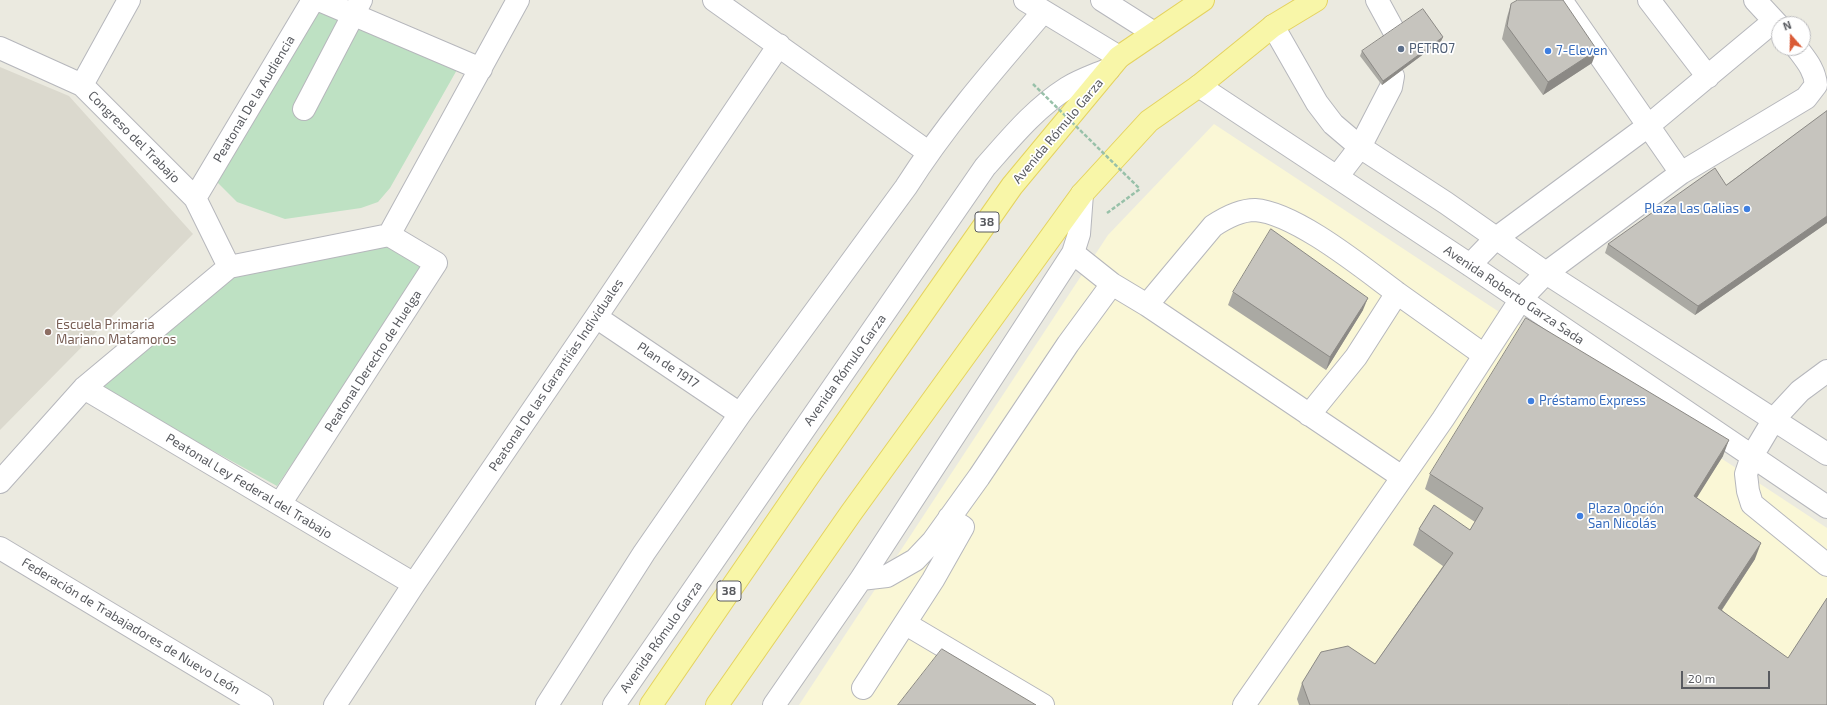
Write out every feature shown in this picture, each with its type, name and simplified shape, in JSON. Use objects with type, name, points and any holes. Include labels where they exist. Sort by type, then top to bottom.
[{"type":"main road","name":"Avenida Rómulo Garza","points":[[651,705],[807,478],[1012,186],[1114,63],[1202,0]]},
{"type":"main road","points":[[717,705],[851,513],[1082,194],[1150,121],[1199,86],[1273,26],[1316,0]]},
{"type":"street","points":[[82,85],[129,0]]},
{"type":"street","name":"Peatonal De la Audiencia","points":[[195,198],[313,0]]},
{"type":"street","points":[[319,0],[357,8],[481,69]]},
{"type":"street","points":[[0,482],[84,388],[229,267],[389,235],[518,0]]},
{"type":"street","points":[[714,0],[928,152]]},
{"type":"street","points":[[1102,0],[1154,33]]},
{"type":"street","points":[[1377,0],[1395,32]]},
{"type":"street","points":[[1561,0],[1681,174]]},
{"type":"street","points":[[1649,0],[1708,77]]},
{"type":"street","points":[[1755,0],[1771,17]]},
{"type":"street","points":[[547,705],[644,553],[740,414],[906,187],[928,152],[980,86],[1034,6],[1114,63]]},
{"type":"street","points":[[304,109],[357,8]]},
{"type":"street","points":[[1273,26],[1317,103],[1333,124],[1360,147],[1446,203],[1495,239],[1546,273],[1827,454]]},
{"type":"street","points":[[1470,265],[1495,239],[1648,126],[1771,29]]},
{"type":"street","name":"Peatonal De las Garantiías Individuales","points":[[335,705],[414,584],[779,45]]},
{"type":"street","name":"Congreso del Trabajo","points":[[0,48],[82,85],[195,198],[229,267]]},
{"type":"street","points":[[1244,705],[1442,419],[1521,299],[1546,273],[1681,174],[1806,98],[1816,85],[1816,78],[1810,65],[1803,56]]},
{"type":"street","name":"Avenida Rómulo Garza","points":[[614,705],[985,167],[1027,120],[1041,107],[1068,88],[1114,63]]},
{"type":"street","points":[[1337,177],[1360,147],[1391,87],[1394,76]]},
{"type":"street","name":"Avenida Roberto Garza Sada","points":[[1199,86],[1521,299],[1827,507]]},
{"type":"street","points":[[774,705],[862,578],[1073,253],[1079,234],[1082,194]]},
{"type":"street","points":[[1147,305],[1213,226],[1227,217],[1254,210],[1272,213],[1331,244],[1484,355]]},
{"type":"street","name":"Peatonal Derecho de Huelga","points":[[280,504],[436,263],[389,235]]},
{"type":"street","points":[[1073,253],[1112,284],[1147,305],[1402,477]]},
{"type":"street","points":[[862,578],[887,576],[915,560],[933,541],[1112,284]]},
{"type":"street","points":[[1309,415],[1356,356],[1397,293]]},
{"type":"street","name":"Plan de 1917","points":[[596,317],[740,414]]},
{"type":"street","points":[[1827,371],[1800,391],[1774,419],[1752,456],[1746,474],[1748,491],[1752,504],[1827,565]]},
{"type":"street","name":"Peatonal Ley Federal del Trabajo","points":[[84,388],[414,584]]},
{"type":"street","points":[[863,688],[906,624],[963,527],[949,518]]},
{"type":"street","name":"Federación de Trabajadores de Nuevo León","points":[[0,548],[262,705]]},
{"type":"street","points":[[906,624],[1043,705]]},
{"type":"path","points":[[1033,84],[1140,189]]},
{"type":"shaded area","name":"Escuela Primaria Mariano Matamoros","points":[[0,67],[69,96],[193,234],[0,430]]},
{"type":"shaded area","points":[[1214,124],[1827,528],[1827,705],[799,705],[1108,235]]},
{"type":"green space","points":[[317,6],[458,68],[390,188],[378,202],[361,208],[285,219],[237,202],[215,180]]},
{"type":"green space","points":[[387,245],[426,266],[277,486],[97,387],[232,277]]},
{"type":"building","name":"7-Eleven","points":[[1518,0],[1563,0],[1597,50],[1548,82],[1507,26],[1511,4]]},
{"type":"building","name":"PETRO7","points":[[1423,9],[1443,37],[1383,81],[1362,51]]},
{"type":"building","name":"Plaza Las Galias","points":[[1827,111],[1827,216],[1698,306],[1608,244],[1715,168],[1726,185]]},
{"type":"building","points":[[1271,229],[1368,298],[1330,357],[1233,292]]},
{"type":"building","name":"Plaza Opción San Nicolás","points":[[1526,318],[1729,440],[1694,496],[1761,543],[1718,608],[1788,658],[1827,598],[1827,705],[1310,705],[1302,683],[1321,652],[1348,646],[1375,664],[1453,553],[1419,529],[1434,505],[1470,530],[1483,508],[1430,474]]},
{"type":"building","points":[[942,649],[1036,705],[898,705]]},
{"type":"place","name":"PETRO7","points":[[1401,49]]},
{"type":"place","name":"7-Eleven","points":[[1548,51]]},
{"type":"place","name":"Plaza Las Galias","points":[[1747,209]]},
{"type":"place","name":"Escuela Primaria Mariano Matamoros","points":[[48,332]]},
{"type":"place","name":"Préstamo Express","points":[[1531,401]]},
{"type":"place","name":"Plaza Opción San Nicolás","points":[[1580,516]]}]
